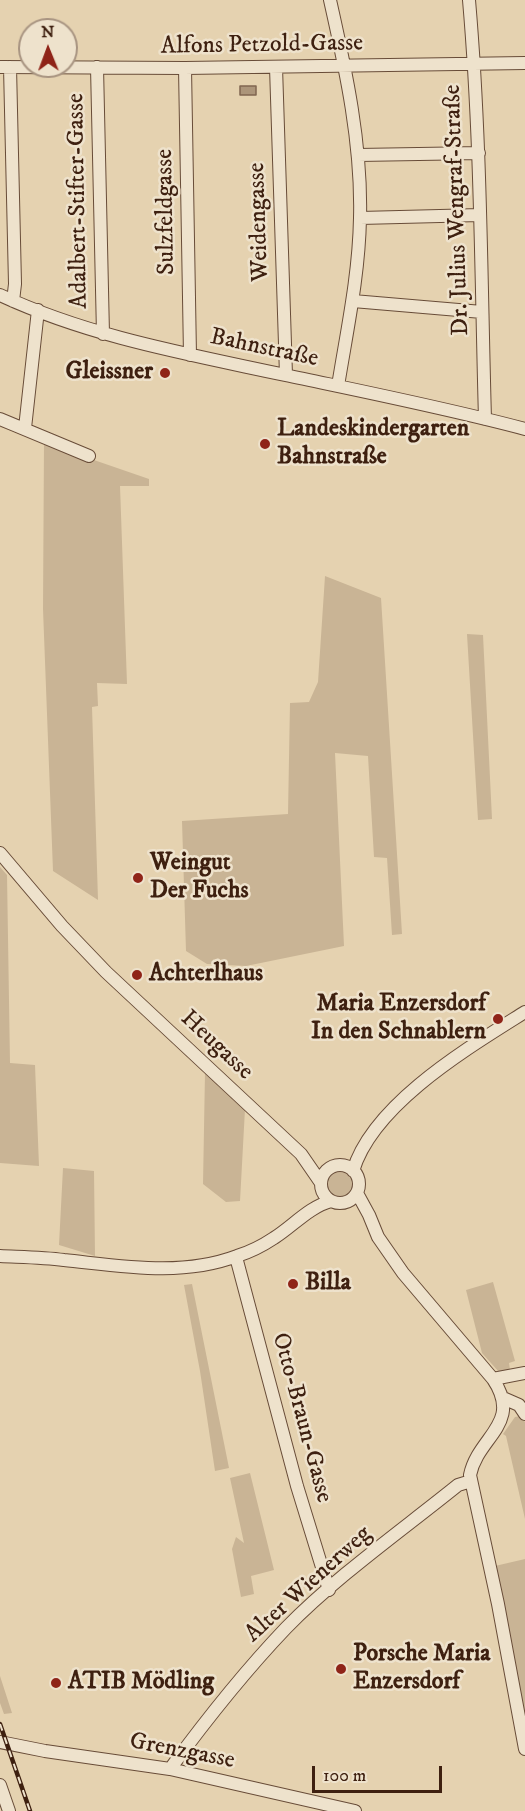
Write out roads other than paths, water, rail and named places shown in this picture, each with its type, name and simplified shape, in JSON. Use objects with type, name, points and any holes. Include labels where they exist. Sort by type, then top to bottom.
[{"type":"street","points":[[330,0],[345,66],[358,155],[360,218],[353,301],[338,386]]},
{"type":"street","name":"Dr. Julius Wengraf-Straße","points":[[469,0],[475,64],[479,153],[485,419]]},
{"type":"street","name":"Alfons Petzold-Gasse","points":[[5,67],[185,68],[525,63]]},
{"type":"street","points":[[5,67],[15,284],[13,301]]},
{"type":"street","name":"Adalbert-Stifter-Gasse","points":[[97,67],[103,334]]},
{"type":"street","name":"Weidengasse","points":[[276,67],[286,375]]},
{"type":"street","name":"Sulzfeldgasse","points":[[185,68],[190,355]]},
{"type":"street","points":[[358,155],[479,153]]},
{"type":"street","points":[[360,218],[480,215]]},
{"type":"street","name":"Bahnstraße","points":[[0,295],[103,334],[525,429]]},
{"type":"street","points":[[353,301],[482,312]]},
{"type":"street","points":[[25,428],[38,310]]},
{"type":"street","points":[[0,419],[89,456]]},
{"type":"street","name":"Heugasse","points":[[0,853],[62,926],[106,972],[307,1161],[321,1185]]},
{"type":"street","points":[[299,1218],[333,1168],[364,1144],[403,1101],[470,1046],[525,1012]]},
{"type":"street","points":[[353,1171],[364,1144]]},
{"type":"street","name":"Heugasse","points":[[307,1161],[333,1168]]},
{"type":"street","points":[[321,1185],[325,1196],[331,1201],[339,1203],[352,1197],[359,1182],[353,1171],[345,1166],[333,1168]]},
{"type":"street","points":[[352,1197],[369,1215],[378,1238],[403,1273],[493,1379],[503,1398],[502,1420],[472,1465],[471,1481],[498,1604],[525,1749]]},
{"type":"street","points":[[0,1256],[44,1258],[149,1269],[198,1266],[236,1257],[263,1245],[299,1218],[331,1201]]},
{"type":"street","name":"Otto-Braun-Gasse","points":[[236,1257],[300,1497],[329,1590]]},
{"type":"street","points":[[493,1379],[525,1373]]},
{"type":"street","points":[[503,1398],[519,1405],[525,1414]]},
{"type":"street","name":"Alter Wienerweg","points":[[170,1769],[217,1707],[288,1627],[366,1559],[458,1485],[471,1481]]},
{"type":"street","name":"Grenzgasse","points":[[0,1742],[45,1751],[170,1769],[355,1811]]},
{"type":"street","points":[[0,1785],[9,1811]]},
{"type":"railway","points":[[0,1724],[30,1811]]},
{"type":"place","name":"Gleissner","points":[[165,373]]},
{"type":"place","name":"Landeskindergarten Bahnstraße","points":[[265,444]]},
{"type":"place","name":"Weingut Der Fuchs","points":[[138,878]]},
{"type":"place","name":"Achterlhaus","points":[[137,975]]},
{"type":"place","name":"Maria Enzersdorf In den Schnablern","points":[[498,1019]]},
{"type":"place","name":"Billa","points":[[293,1284]]},
{"type":"place","name":"Porsche Maria Enzersdorf","points":[[341,1669]]},
{"type":"place","name":"ATIB Mödling","points":[[56,1683]]}]
